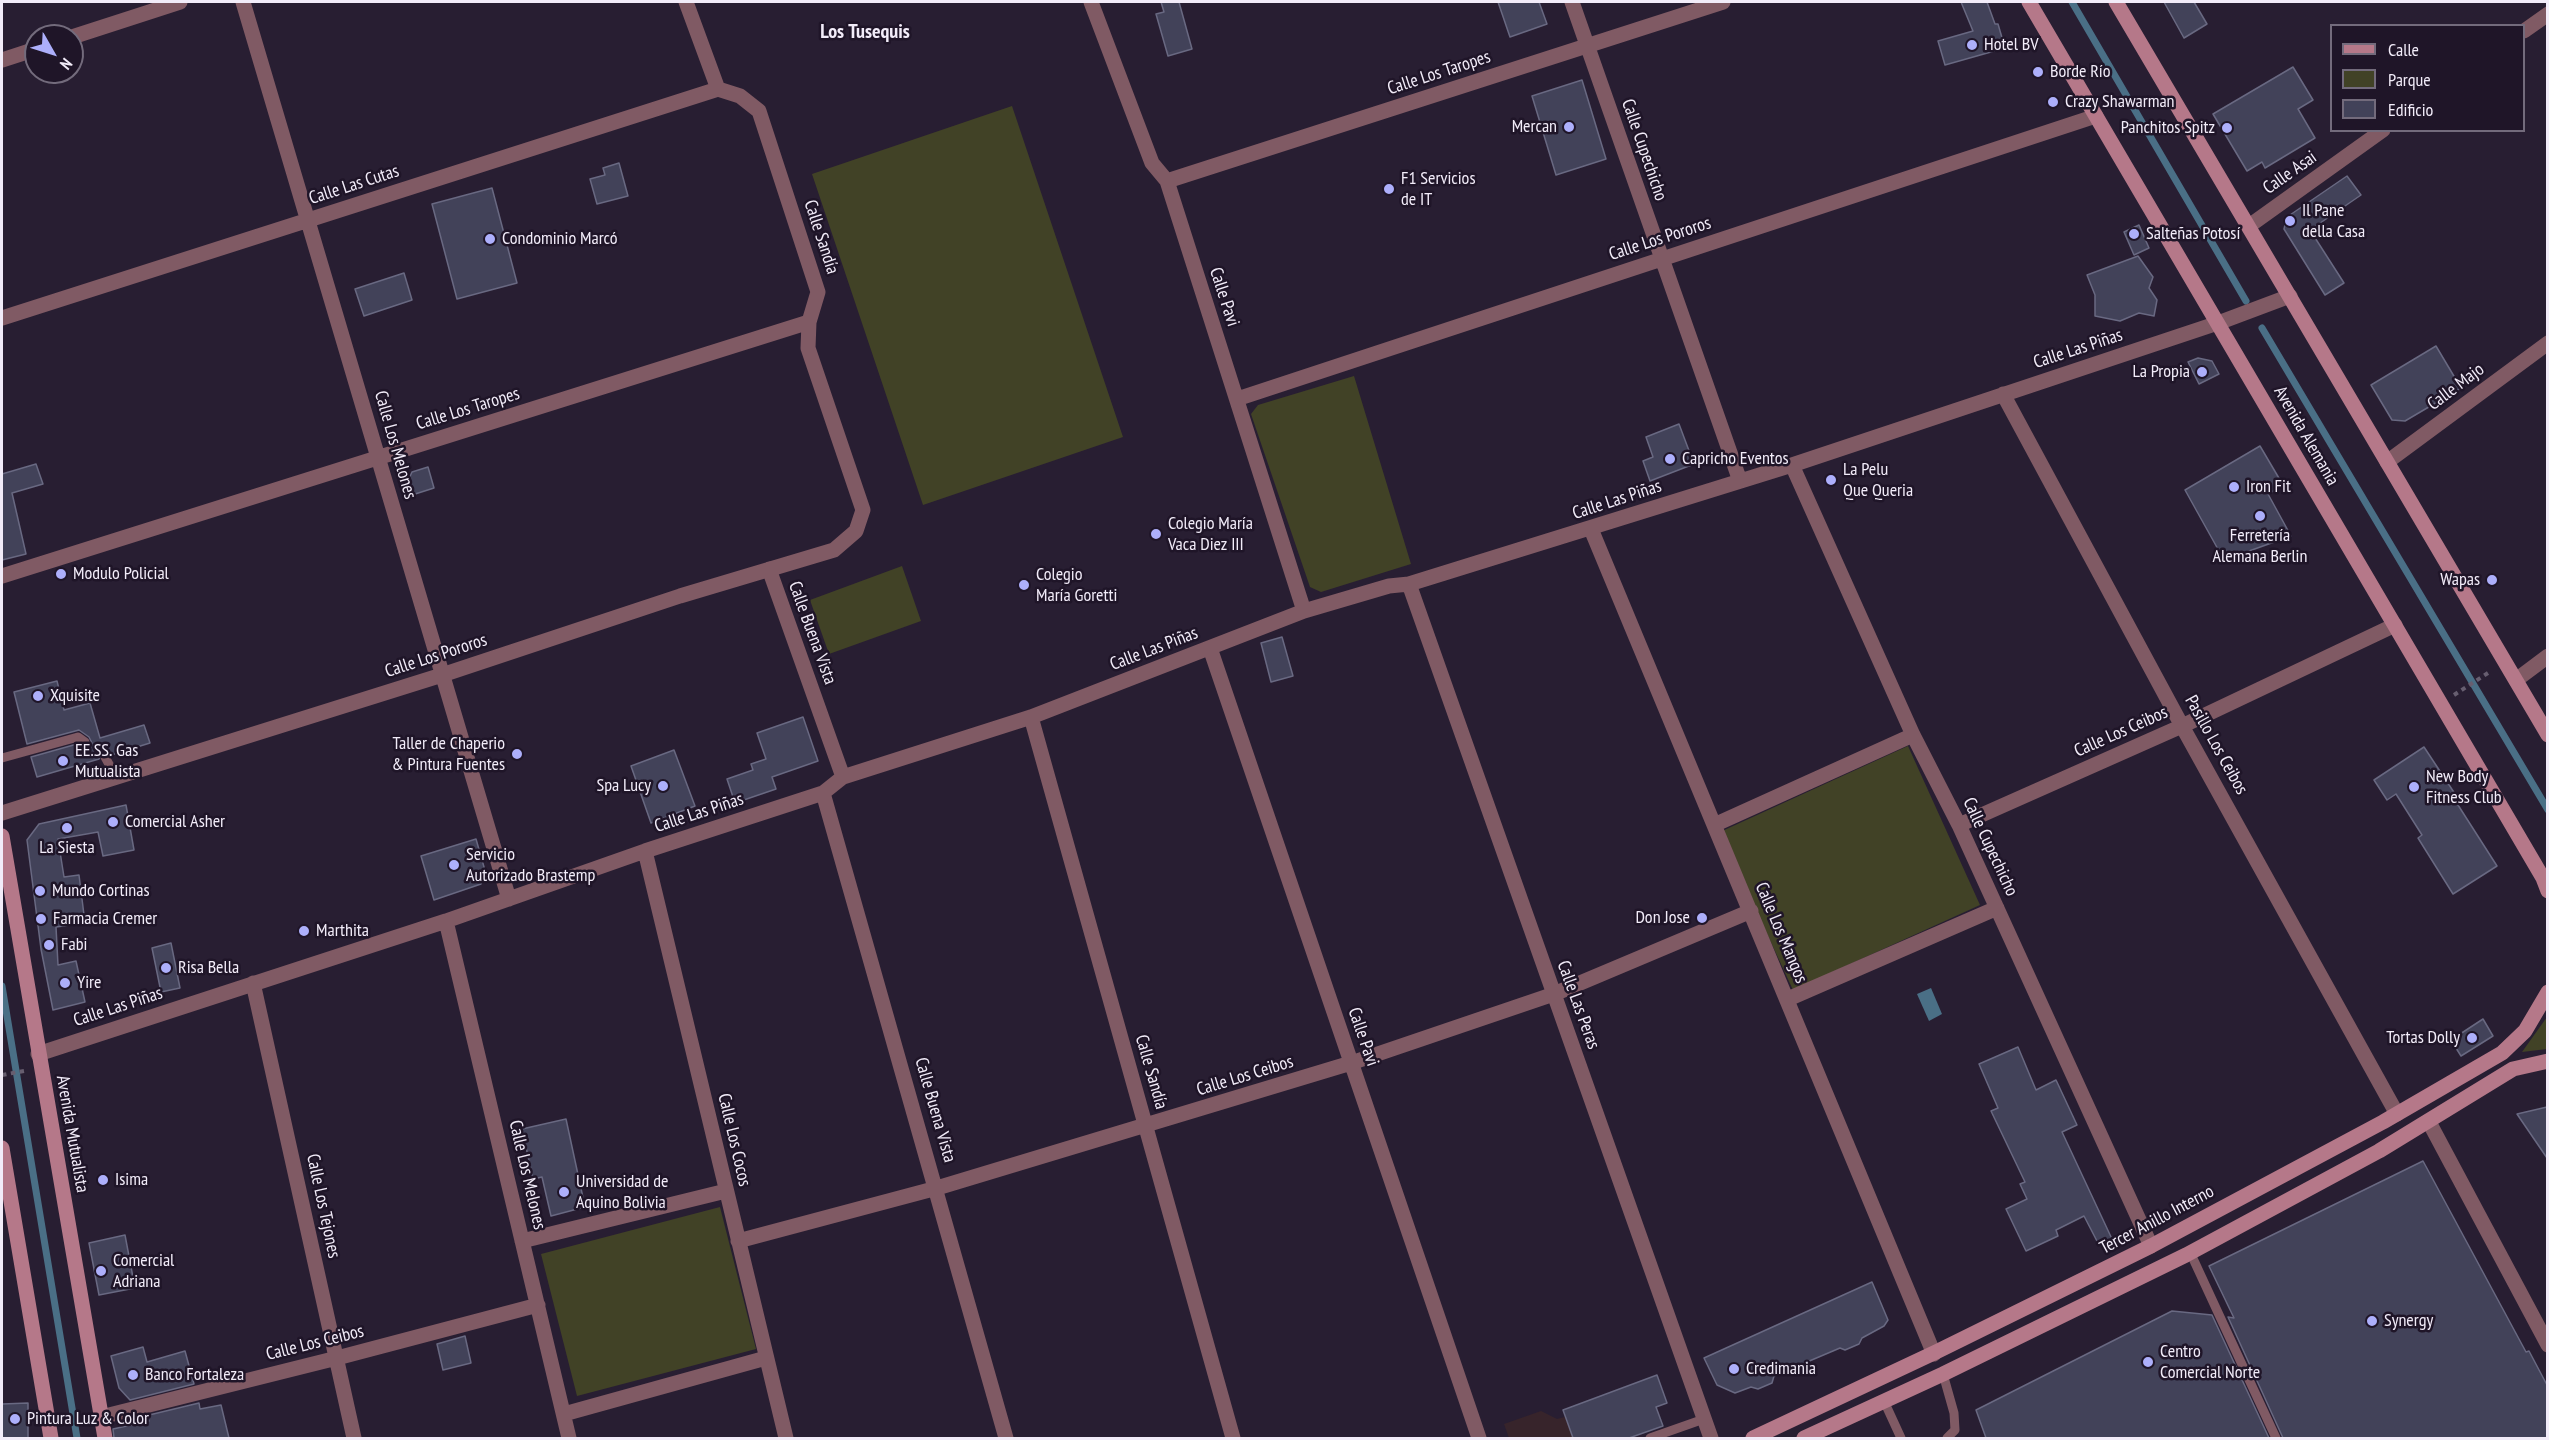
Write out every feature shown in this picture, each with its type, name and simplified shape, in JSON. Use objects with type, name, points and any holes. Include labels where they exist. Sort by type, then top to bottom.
[{"type":"main road","name":"Avenida Alemania","points":[[2029,2],[2543,878],[2547,891]]},
{"type":"main road","points":[[2116,2],[2547,735]]},
{"type":"main road","name":"Avenida Mutualista","points":[[2,836],[105,1438]]},
{"type":"main road","name":"Tercer Anillo Interno","points":[[1753,1438],[1934,1354],[2151,1246],[2397,1114],[2502,1053],[2525,1031],[2547,992]]},
{"type":"main road","points":[[1804,1438],[1943,1374],[2190,1252],[2379,1151],[2514,1069],[2547,1061]]},
{"type":"main road","points":[[2,1148],[51,1438]]},
{"type":"street","points":[[84,33],[180,2]]},
{"type":"street","name":"Calle Los Melones","points":[[243,2],[508,899]]},
{"type":"street","points":[[686,2],[718,89]]},
{"type":"street","name":"Calle Pavi","points":[[1091,2],[1152,163],[1167,181],[1304,611]]},
{"type":"street","name":"Calle Cupechicho","points":[[1572,2],[1740,481]]},
{"type":"street","name":"Calle Los Taropes","points":[[1167,181],[1723,2]]},
{"type":"street","points":[[2525,30],[2547,14]]},
{"type":"street","points":[[2,60],[24,53]]},
{"type":"street","name":"Calle Las Cutas","points":[[2,318],[718,89]]},
{"type":"street","name":"Calle Sandía","points":[[718,89],[740,96],[759,111],[818,292],[809,322],[808,348],[863,510]]},
{"type":"street","name":"Calle Los Pororos","points":[[1237,399],[2096,116]]},
{"type":"street","name":"Calle Asai","points":[[2248,226],[2380,132]]},
{"type":"street","name":"Calle Las Piñas","points":[[38,1054],[447,921],[645,851],[823,793],[843,777],[1031,717],[1304,611],[1389,586],[1409,584],[1792,465],[2218,323],[2290,296]]},
{"type":"street","name":"Calle Los Taropes","points":[[2,576],[809,322]]},
{"type":"street","name":"Calle Majo","points":[[2388,462],[2547,343]]},
{"type":"street","name":"Pasillo Los Ceibos","points":[[2003,394],[2182,726],[2397,1114]]},
{"type":"street","name":"Calle Cupechicho","points":[[1792,465],[1913,735],[1959,825],[2151,1246]]},
{"type":"street","name":"Calle Los Pororos","points":[[2,813],[834,550],[856,531],[863,510]]},
{"type":"street","name":"Calle Los Mangos","points":[[1591,529],[1934,1354]]},
{"type":"street","name":"Calle Buena Vista","points":[[768,569],[843,777]]},
{"type":"street","name":"Calle Las Peras","points":[[1409,584],[1711,1438]]},
{"type":"street","name":"Calle Los Ceibos","points":[[1959,825],[2182,726],[2395,625]]},
{"type":"street","name":"Calle Pavi","points":[[1210,648],[1479,1438]]},
{"type":"street","points":[[2516,680],[2547,656]]},
{"type":"street","name":"Calle Sandía","points":[[1031,717],[1233,1438]]},
{"type":"street","points":[[1714,825],[1913,735]]},
{"type":"street","name":"Calle Buena Vista","points":[[823,793],[937,1188],[1006,1438]]},
{"type":"street","name":"Calle Los Cocos","points":[[645,851],[786,1438]]},
{"type":"street","points":[[1788,999],[1997,908]]},
{"type":"street","name":"Calle Los Ceibos","points":[[738,1241],[937,1188],[1146,1127],[1351,1063],[1554,994],[1750,911]]},
{"type":"street","name":"Calle Los Melones","points":[[447,921],[569,1438]]},
{"type":"street","name":"Calle Los Tejones","points":[[253,983],[354,1438]]},
{"type":"street","points":[[2429,1122],[2547,1345]]},
{"type":"street","points":[[522,1241],[726,1191]]},
{"type":"street","name":"Calle Los Ceibos","points":[[102,1417],[538,1305]]},
{"type":"street","points":[[564,1414],[766,1358]]},
{"type":"lane","points":[[2,758],[78,737],[85,742]]},
{"type":"lane","points":[[105,757],[116,777]]},
{"type":"lane","points":[[2190,1252],[2276,1438]]},
{"type":"lane","points":[[1943,1374],[1955,1421],[1955,1430],[1947,1438]]},
{"type":"lane","points":[[1884,1401],[1901,1438]]},
{"type":"lane","points":[[1650,1438],[1704,1419]]},
{"type":"path","points":[[2458,692],[2479,679]]},
{"type":"path","points":[[3,1074],[24,1071]]},
{"type":"shaded area","points":[[1541,1411],[1557,1419],[1565,1417],[1573,1438],[1509,1438],[1504,1424]]},
{"type":"green space","points":[[1012,106],[1123,437],[923,505],[812,174]]},
{"type":"green space","points":[[1354,376],[1411,564],[1321,592],[1310,587],[1251,414],[1258,405]]},
{"type":"green space","points":[[902,566],[921,621],[829,654],[810,600]]},
{"type":"green space","points":[[1908,746],[1980,905],[1793,990],[1720,832]]},
{"type":"green space","points":[[2547,1017],[2547,1049],[2522,1052]]},
{"type":"green space","points":[[720,1207],[756,1349],[577,1396],[541,1254]]},
{"type":"water","points":[[1931,988],[1942,1014],[1929,1021],[1917,994]]},
{"type":"building","points":[[1161,2],[1179,2],[1192,49],[1168,56],[1156,14],[1164,12]]},
{"type":"building","points":[[1498,2],[1539,2],[1547,24],[1510,37]]},
{"type":"building","name":"Hotel BV","points":[[1961,2],[1987,2],[1995,24],[1998,24],[2005,48],[1945,65],[1938,41],[1973,31]]},
{"type":"building","points":[[2164,2],[2194,2],[2207,24],[2184,38]]},
{"type":"building","points":[[2293,67],[2313,100],[2298,109],[2315,138],[2265,168],[2262,162],[2247,171],[2213,114]]},
{"type":"building","name":"Mercan","points":[[1582,80],[1606,159],[1556,175],[1532,96]]},
{"type":"building","points":[[619,163],[628,196],[597,204],[590,179],[605,175],[603,168]]},
{"type":"building","points":[[2347,176],[2361,195],[2310,230],[2344,283],[2325,295],[2284,229],[2287,217]]},
{"type":"building","points":[[492,188],[517,283],[457,299],[432,204]]},
{"type":"building","points":[[2139,225],[2149,248],[2134,255],[2124,232]]},
{"type":"building","points":[[2138,256],[2153,277],[2149,288],[2157,300],[2154,316],[2139,313],[2120,321],[2095,316],[2095,295],[2087,275]]},
{"type":"building","points":[[404,273],[412,300],[364,316],[355,289]]},
{"type":"building","points":[[2436,346],[2461,388],[2405,421],[2392,420],[2371,385]]},
{"type":"building","points":[[2198,358],[2212,361],[2219,374],[2199,384],[2188,362]]},
{"type":"building","name":"Capricho Eventos","points":[[1679,424],[1694,464],[1650,481],[1643,461],[1653,457],[1646,437]]},
{"type":"building","points":[[2260,446],[2283,485],[2268,494],[2291,536],[2224,560],[2185,490]]},
{"type":"building","points":[[36,464],[43,484],[12,493],[26,554],[2,560],[2,474]]},
{"type":"building","points":[[428,467],[434,488],[412,495],[407,483],[412,472]]},
{"type":"building","points":[[1282,637],[1293,676],[1271,682],[1261,643]]},
{"type":"building","points":[[57,681],[64,710],[90,703],[100,738],[144,725],[150,743],[111,755],[108,751],[102,751],[99,759],[37,777],[31,757],[77,744],[87,748],[92,743],[89,737],[79,730],[27,744],[14,692]]},
{"type":"building","points":[[803,717],[818,761],[772,777],[776,789],[735,803],[727,779],[753,770],[751,764],[766,759],[757,733]]},
{"type":"building","points":[[2424,747],[2461,803],[2458,805],[2497,866],[2453,894],[2418,838],[2422,835],[2396,794],[2387,800],[2374,780]]},
{"type":"building","name":"Spa Lucy","points":[[674,750],[695,806],[651,823],[631,766]]},
{"type":"building","points":[[126,805],[134,850],[103,856],[98,832],[58,839],[64,877],[79,875],[85,923],[56,927],[58,965],[76,961],[85,1002],[53,1010],[41,949],[27,840],[39,824]]},
{"type":"building","name":"Servicio Autorizado Brastemp","points":[[476,839],[486,874],[481,884],[434,900],[421,856]]},
{"type":"building","name":"Risa Bella","points":[[171,943],[180,988],[161,992],[152,948]]},
{"type":"building","name":"Tortas Dolly","points":[[2483,1019],[2493,1036],[2461,1056],[2451,1040]]},
{"type":"building","points":[[2018,1047],[2036,1090],[2056,1080],[2077,1125],[2062,1132],[2112,1239],[2099,1245],[2084,1216],[2056,1230],[2058,1236],[2026,1251],[2006,1209],[2027,1199],[2020,1184],[2025,1182],[1991,1111],[1998,1108],[1979,1064]]},
{"type":"building","points":[[2547,1107],[2547,1158],[2517,1114]]},
{"type":"building","points":[[566,1119],[585,1207],[551,1216],[542,1177],[533,1179],[522,1129]]},
{"type":"building","name":"Synergy","points":[[2423,1161],[2526,1352],[2529,1351],[2547,1385],[2547,1438],[2283,1438],[2228,1317],[2234,1318],[2209,1266]]},
{"type":"building","points":[[125,1235],[135,1288],[99,1295],[89,1243]]},
{"type":"building","points":[[1872,1282],[1888,1320],[1884,1326],[1862,1338],[1859,1344],[1845,1350],[1840,1348],[1774,1376],[1772,1383],[1758,1389],[1751,1387],[1735,1393],[1717,1385],[1704,1358]]},
{"type":"building","name":"Centro Comercial Norte","points":[[2172,1311],[2212,1315],[2269,1438],[1986,1438],[1976,1410]]},
{"type":"building","points":[[465,1336],[471,1363],[443,1370],[437,1344]]},
{"type":"building","points":[[143,1347],[147,1362],[185,1351],[194,1384],[130,1400],[119,1388],[111,1356]]},
{"type":"building","points":[[1657,1375],[1667,1403],[1656,1407],[1663,1426],[1629,1438],[1573,1438],[1563,1410]]},
{"type":"building","points":[[28,1403],[28,1438],[2,1438],[2,1404]]},
{"type":"building","points":[[199,1403],[200,1409],[221,1405],[229,1438],[114,1438],[113,1429],[149,1421],[145,1416]]},
{"type":"waterway","points":[[2072,2],[2246,301]]},
{"type":"waterway","points":[[2262,328],[2548,810]]},
{"type":"waterway","points":[[2,986],[77,1438]]},
{"type":"place","name":"Hotel BV","points":[[1972,45]]},
{"type":"place","name":"Borde Río","points":[[2038,72]]},
{"type":"place","name":"Crazy Shawarman","points":[[2053,102]]},
{"type":"place","name":"Mercan","points":[[1569,127]]},
{"type":"place","name":"Panchitos Spitz","points":[[2227,128]]},
{"type":"place","name":"F1 Servicios de IT","points":[[1389,189]]},
{"type":"place","name":"Il Pane della Casa","points":[[2290,221]]},
{"type":"place","name":"Salteñas Potosí","points":[[2134,234]]},
{"type":"place","name":"Condominio Marcó","points":[[490,239]]},
{"type":"place","name":"La Propia","points":[[2202,372]]},
{"type":"place","name":"Capricho Eventos","points":[[1670,459]]},
{"type":"place","name":"La Pelu Que Queria","points":[[1831,480]]},
{"type":"place","name":"Iron Fit","points":[[2234,487]]},
{"type":"place","name":"Ferretería Alemana Berlin","points":[[2260,516]]},
{"type":"place","name":"Colegio María Vaca Diez III","points":[[1156,534]]},
{"type":"place","name":"Modulo Policial","points":[[61,574]]},
{"type":"place","name":"Wapas","points":[[2492,580]]},
{"type":"place","name":"Colegio María Goretti","points":[[1024,585]]},
{"type":"place","name":"Xquisite","points":[[38,696]]},
{"type":"place","name":"Taller de Chaperio & Pintura Fuentes","points":[[517,754]]},
{"type":"place","name":"EE.SS. Gas Mutualista","points":[[63,761]]},
{"type":"place","name":"Spa Lucy","points":[[663,786]]},
{"type":"place","name":"New Body Fitness Club","points":[[2414,787]]},
{"type":"place","name":"Comercial Asher","points":[[113,822]]},
{"type":"place","name":"La Siesta","points":[[67,828]]},
{"type":"place","name":"Servicio Autorizado Brastemp","points":[[454,865]]},
{"type":"place","name":"Mundo Cortinas","points":[[40,891]]},
{"type":"place","name":"Don Jose","points":[[1702,918]]},
{"type":"place","name":"Farmacia Cremer","points":[[41,919]]},
{"type":"place","name":"Marthita","points":[[304,931]]},
{"type":"place","name":"Fabi","points":[[49,945]]},
{"type":"place","name":"Risa Bella","points":[[166,968]]},
{"type":"place","name":"Yire","points":[[65,983]]},
{"type":"place","name":"Tortas Dolly","points":[[2472,1038]]},
{"type":"place","name":"Isima","points":[[103,1180]]},
{"type":"place","name":"Universidad de Aquino Bolivia","points":[[564,1192]]},
{"type":"place","name":"Comercial Adriana","points":[[101,1271]]},
{"type":"place","name":"Synergy","points":[[2372,1321]]},
{"type":"place","name":"Centro Comercial Norte","points":[[2148,1362]]},
{"type":"place","name":"Credimania","points":[[1734,1369]]},
{"type":"place","name":"Banco Fortaleza","points":[[133,1375]]},
{"type":"place","name":"Pintura Luz & Color","points":[[15,1419]]},
{"type":"district","name":"Los Tusequis","points":[[865,32]]}]
